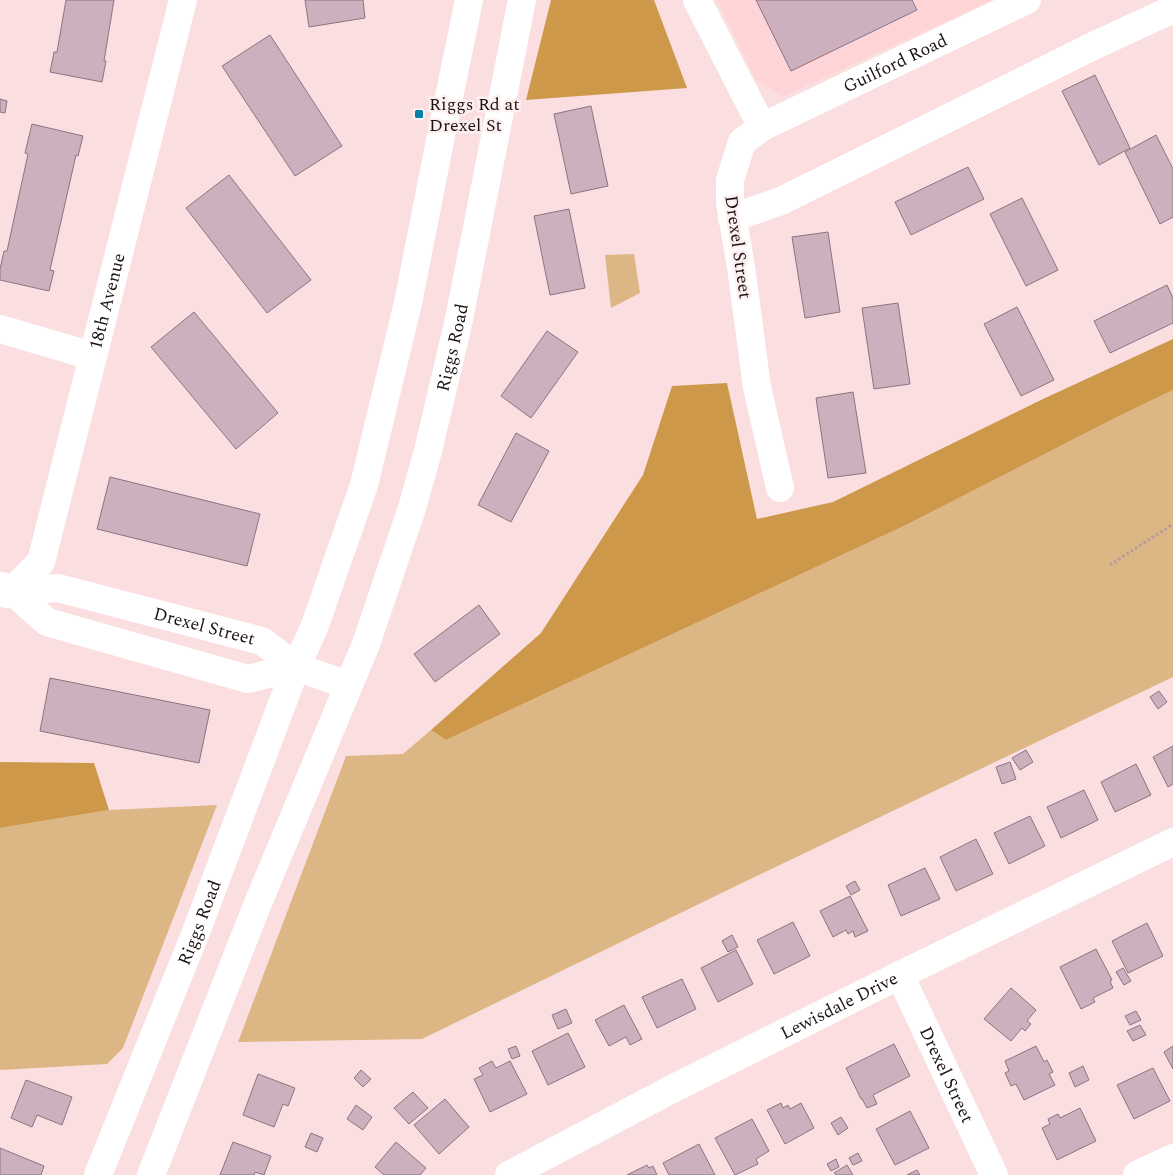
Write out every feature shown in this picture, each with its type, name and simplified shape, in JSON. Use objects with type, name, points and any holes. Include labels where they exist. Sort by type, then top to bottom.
[{"type":"street","name":"18th Avenue","points":[[4,591],[41,562],[183,0]]},
{"type":"street","name":"Riggs Road","points":[[98,1175],[196,932],[296,667],[314,628],[364,485],[408,303],[438,146],[469,0]]},
{"type":"street","name":"Riggs Road","points":[[151,1175],[256,908],[366,644],[412,508],[428,452],[458,324],[522,0]]},
{"type":"street","points":[[697,0],[762,126]]},
{"type":"street","name":"Guilford Road","points":[[762,126],[1027,0]]},
{"type":"street","points":[[732,218],[781,200],[1089,48],[1173,9]]},
{"type":"street","name":"Drexel Street","points":[[762,126],[742,142],[730,180],[730,203],[741,267],[757,388],[780,488]]},
{"type":"street","points":[[0,329],[92,356]]},
{"type":"street","name":"Drexel Street","points":[[4,591],[58,588],[262,641],[296,667]]},
{"type":"street","points":[[4,591],[46,622],[248,679],[296,667],[348,684]]},
{"type":"street","name":"Lewisdale Drive","points":[[509,1175],[674,1088],[1173,842]]},
{"type":"street","name":"Drexel Street","points":[[900,975],[994,1175]]},
{"type":"street","points":[[1137,1175],[1173,1158]]},
{"type":"path","points":[[1110,565],[1173,524]]},
{"type":"shaded area","points":[[551,0],[654,0],[687,88],[526,100]]},
{"type":"shaded area","points":[[717,0],[992,0],[782,97],[756,80]]},
{"type":"shaded area","points":[[634,254],[640,293],[611,308],[605,255]]},
{"type":"shaded area","points":[[1173,339],[1173,390],[906,525],[446,740],[431,730],[541,633],[643,475],[672,386],[727,383],[757,519],[833,502],[1043,399]]},
{"type":"shaded area","points":[[1173,390],[1173,677],[742,883],[422,1039],[238,1042],[346,756],[403,754],[431,730],[446,740],[906,525]]},
{"type":"shaded area","points":[[0,762],[94,763],[109,810],[0,828]]},
{"type":"shaded area","points":[[217,805],[123,1048],[107,1064],[0,1070],[0,828],[109,810]]},
{"type":"building","points":[[66,0],[114,0],[102,82],[50,72],[54,52],[57,52]]},
{"type":"building","points":[[305,0],[363,0],[365,18],[309,27]]},
{"type":"building","points":[[756,0],[912,0],[917,10],[791,71]]},
{"type":"building","points":[[270,35],[342,146],[295,176],[222,66]]},
{"type":"building","points":[[1095,75],[1130,148],[1099,165],[1062,91]]},
{"type":"building","points":[[0,99],[7,101],[5,113],[0,112]]},
{"type":"building","points":[[591,106],[608,186],[571,194],[554,114]]},
{"type":"building","points":[[32,124],[83,136],[78,156],[76,155],[50,270],[54,271],[49,291],[0,280],[0,269],[4,251],[7,251],[28,154],[25,153]]},
{"type":"building","points":[[1156,135],[1173,169],[1173,217],[1160,224],[1125,152]]},
{"type":"building","points":[[968,167],[984,199],[911,235],[895,202]]},
{"type":"building","points":[[229,175],[311,280],[267,313],[186,208]]},
{"type":"building","points":[[1022,198],[1058,270],[1026,286],[990,214]]},
{"type":"building","points":[[569,209],[585,288],[550,295],[534,216]]},
{"type":"building","points":[[828,232],[840,312],[805,318],[792,237]]},
{"type":"building","points":[[1167,285],[1173,298],[1173,323],[1110,353],[1094,321]]},
{"type":"building","points":[[898,303],[910,384],[874,389],[862,308]]},
{"type":"building","points":[[1017,307],[1054,380],[1021,396],[984,324]]},
{"type":"building","points":[[194,312],[278,413],[236,449],[151,347]]},
{"type":"building","points":[[547,331],[578,352],[531,418],[501,396]]},
{"type":"building","points":[[853,392],[866,473],[828,478],[816,398]]},
{"type":"building","points":[[516,433],[549,451],[511,522],[478,505]]},
{"type":"building","points":[[110,477],[260,514],[247,566],[97,529]]},
{"type":"building","points":[[479,605],[500,634],[435,682],[414,654]]},
{"type":"building","points":[[50,678],[210,710],[199,763],[40,731]]},
{"type":"building","points":[[1159,691],[1167,702],[1158,709],[1150,697]]},
{"type":"building","points":[[1173,746],[1173,784],[1168,787],[1153,757]]},
{"type":"building","points":[[1026,750],[1033,762],[1020,770],[1012,758]]},
{"type":"building","points":[[1010,762],[1016,779],[1002,784],[996,767]]},
{"type":"building","points":[[1136,764],[1151,795],[1115,812],[1101,782]]},
{"type":"building","points":[[1084,790],[1098,820],[1061,838],[1047,807]]},
{"type":"building","points":[[1030,816],[1045,846],[1009,864],[994,833]]},
{"type":"building","points":[[976,839],[993,874],[956,891],[940,857]]},
{"type":"building","points":[[925,868],[940,899],[901,916],[888,885]]},
{"type":"building","points":[[855,881],[860,890],[851,895],[846,886]]},
{"type":"building","points":[[850,896],[868,931],[855,937],[853,931],[848,934],[846,930],[833,937],[820,911]]},
{"type":"building","points":[[793,922],[810,956],[774,974],[757,940]]},
{"type":"building","points":[[1147,923],[1163,956],[1128,973],[1112,941]]},
{"type":"building","points":[[732,935],[738,947],[728,952],[722,941]]},
{"type":"building","points":[[1096,949],[1112,980],[1110,981],[1113,988],[1093,998],[1095,1002],[1081,1009],[1060,967]]},
{"type":"building","points":[[736,950],[753,984],[718,1002],[701,968]]},
{"type":"building","points":[[1123,968],[1131,981],[1124,985],[1116,972]]},
{"type":"building","points":[[682,979],[696,1009],[657,1028],[642,997]]},
{"type":"building","points":[[1011,988],[1036,1010],[1027,1021],[1031,1024],[1025,1031],[1022,1028],[1011,1041],[984,1019]]},
{"type":"building","points":[[624,1005],[642,1039],[630,1045],[626,1037],[609,1046],[595,1020]]},
{"type":"building","points":[[566,1009],[572,1023],[558,1029],[552,1015]]},
{"type":"building","points":[[1136,1011],[1141,1020],[1130,1025],[1125,1016]]},
{"type":"building","points":[[1140,1025],[1146,1035],[1133,1041],[1127,1031]]},
{"type":"building","points":[[568,1033],[585,1067],[548,1085],[532,1051]]},
{"type":"building","points":[[894,1044],[910,1076],[873,1095],[877,1104],[867,1108],[846,1068]]},
{"type":"building","points":[[516,1046],[520,1056],[512,1059],[508,1049]]},
{"type":"building","points":[[1036,1046],[1044,1062],[1047,1060],[1053,1072],[1049,1074],[1055,1085],[1024,1100],[1016,1084],[1011,1086],[1005,1073],[1009,1071],[1005,1061]]},
{"type":"building","points":[[1173,1046],[1173,1069],[1164,1052]]},
{"type":"building","points":[[492,1061],[496,1068],[510,1061],[527,1094],[490,1112],[474,1079],[483,1075],[479,1068]]},
{"type":"building","points":[[1083,1066],[1089,1080],[1075,1087],[1069,1073]]},
{"type":"building","points":[[1153,1068],[1170,1101],[1134,1119],[1117,1085]]},
{"type":"building","points":[[361,1070],[371,1079],[363,1087],[354,1078]]},
{"type":"building","points":[[258,1074],[295,1088],[288,1106],[283,1104],[274,1127],[243,1115]]},
{"type":"building","points":[[26,1080],[72,1097],[62,1125],[37,1115],[32,1127],[11,1118]]},
{"type":"building","points":[[413,1092],[428,1108],[409,1124],[394,1108]]},
{"type":"building","points":[[445,1099],[469,1127],[439,1154],[414,1125]]},
{"type":"building","points":[[781,1103],[783,1108],[788,1105],[790,1109],[801,1103],[814,1128],[785,1144],[767,1110]]},
{"type":"building","points":[[356,1105],[372,1117],[363,1130],[347,1119]]},
{"type":"building","points":[[1080,1108],[1096,1141],[1057,1160],[1042,1128],[1050,1124],[1048,1119],[1058,1114],[1060,1118]]},
{"type":"building","points":[[910,1111],[929,1148],[895,1165],[876,1129]]},
{"type":"building","points":[[841,1117],[848,1128],[838,1135],[831,1123]]},
{"type":"building","points":[[752,1119],[769,1151],[756,1159],[758,1164],[735,1175],[715,1138]]},
{"type":"building","points":[[311,1133],[323,1138],[317,1152],[305,1147]]},
{"type":"building","points":[[233,1142],[271,1156],[264,1175],[255,1172],[254,1175],[220,1175]]},
{"type":"building","points":[[396,1142],[426,1168],[420,1175],[384,1175],[375,1167]]},
{"type":"building","points":[[699,1144],[715,1175],[669,1175],[663,1163]]},
{"type":"building","points":[[0,1148],[44,1166],[41,1175],[0,1175]]},
{"type":"building","points":[[858,1153],[862,1161],[853,1165],[849,1158]]},
{"type":"building","points":[[836,1159],[839,1167],[831,1171],[827,1164]]},
{"type":"building","points":[[647,1165],[649,1168],[653,1166],[657,1175],[627,1175]]},
{"type":"building","points":[[847,1165],[853,1175],[836,1175],[834,1173]]},
{"type":"building","points":[[917,1170],[920,1175],[907,1175]]},
{"type":"place","name":"Riggs Rd at Drexel St","points":[[419,114]]}]
